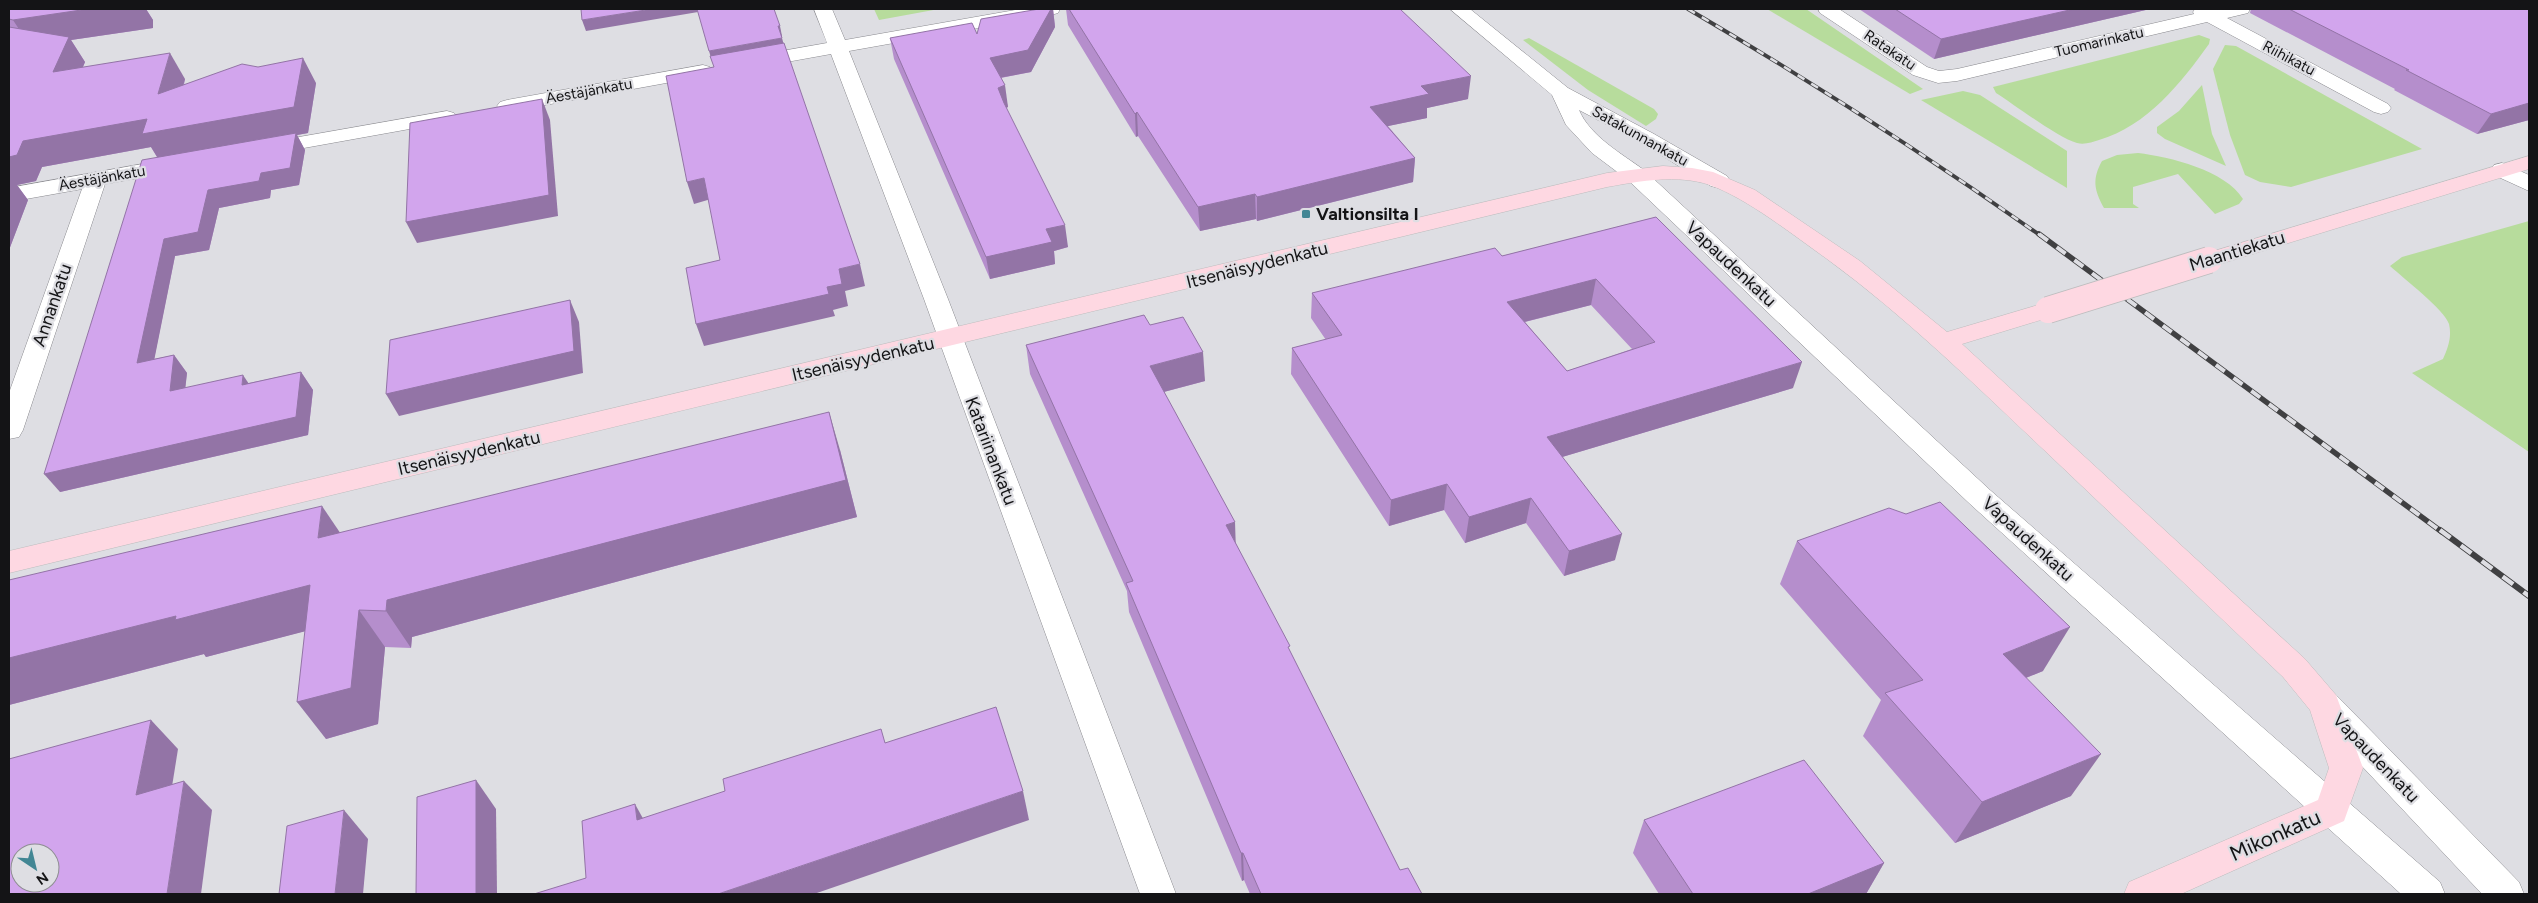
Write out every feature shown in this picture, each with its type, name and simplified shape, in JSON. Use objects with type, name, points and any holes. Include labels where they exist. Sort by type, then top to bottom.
[{"type":"main road","name":"Maantiekatu","points":[[1944,341],[2529,162]]},
{"type":"main road","name":"Itsenäisyydenkatu","points":[[9,562],[1607,180],[1636,175],[1688,174],[1719,181]]},
{"type":"main road","name":"Vapaudenkatu","points":[[1719,181],[1753,199],[1853,265],[1944,341],[2294,668],[2324,704]]},
{"type":"main road","name":"Mikonkatu","points":[[2142,894],[2332,810],[2346,768],[2324,704]]},
{"type":"street","name":"Katariinankatu","points":[[822,9],[950,338],[1158,894]]},
{"type":"street","name":"Äestäjänkatu","points":[[243,153],[1052,9]]},
{"type":"street","name":"Satakunnankatu","points":[[1459,9],[1561,92],[1648,138],[1719,181]]},
{"type":"street","name":"Ratakatu","points":[[1828,9],[1920,71],[1938,76],[1958,75]]},
{"type":"street","name":"Tuomarinkatu","points":[[1958,75],[2204,12],[2241,9]]},
{"type":"street","name":"Riihikatu","points":[[2204,12],[2381,108]]},
{"type":"street","name":"Satakunnankatu","points":[[1561,92],[1573,120],[1600,148],[1636,175]]},
{"type":"street","name":"Äestäjänkatu","points":[[9,195],[194,162]]},
{"type":"street","points":[[2502,170],[2529,184]]},
{"type":"street","name":"Vapaudenkatu","points":[[1636,175],[1980,497],[2427,894]]},
{"type":"street","name":"Annankatu","points":[[9,430],[96,179]]},
{"type":"street","name":"Vapaudenkatu","points":[[2324,704],[2506,894]]},
{"type":"green space","points":[[874,9],[939,9],[879,20]]},
{"type":"green space","points":[[1767,9],[1806,9],[1923,89],[1910,94]]},
{"type":"green space","points":[[2199,35],[2210,39],[2209,44],[2175,88],[2148,114],[2132,125],[2099,140],[2083,144],[2059,135],[1996,93],[1993,87]]},
{"type":"green space","points":[[1529,38],[1654,109],[1658,114],[1656,119],[1646,126],[1588,90],[1523,40]]},
{"type":"green space","points":[[2225,45],[2236,46],[2422,149],[2291,187],[2260,182],[2245,175],[2230,135],[2213,69]]},
{"type":"green space","points":[[2202,85],[2212,134],[2226,166],[2165,139],[2157,133],[2157,127],[2179,111]]},
{"type":"green space","points":[[1963,91],[1980,95],[2067,151],[2067,188],[1921,100]]},
{"type":"green space","points":[[2138,153],[2181,162],[2210,173],[2224,180],[2243,199],[2239,204],[2215,214],[2178,174],[2133,187],[2133,204],[2139,208],[2104,208],[2096,190],[2097,173],[2102,161],[2117,155]]},
{"type":"green space","points":[[2529,221],[2529,452],[2412,373],[2443,359],[2449,342],[2449,324],[2432,303],[2390,266],[2402,257]]},
{"type":"building","points":[[9,9],[88,9],[13,20],[9,19]]},
{"type":"building","points":[[581,9],[652,9],[582,20]]},
{"type":"building","points":[[697,9],[774,9],[782,38],[709,51]]},
{"type":"building","points":[[1039,9],[1051,9],[1028,50],[990,58],[1005,85],[998,88],[1004,103],[1065,225],[1046,229],[1052,242],[986,257],[890,38],[972,23],[977,34],[981,19]]},
{"type":"building","points":[[1069,9],[1400,9],[1471,76],[1421,86],[1429,94],[1370,107],[1415,158],[1257,197],[1255,194],[1198,207],[1137,112],[1135,114]]},
{"type":"building","points":[[1895,9],[2074,9],[1941,39]]},
{"type":"building","points":[[2289,9],[2529,9],[2529,103],[2491,114]]},
{"type":"building","points":[[9,27],[69,37],[53,72],[170,53],[158,94],[242,64],[258,67],[303,58],[294,107],[142,134],[147,119],[23,141],[17,155],[9,157]]},
{"type":"building","points":[[784,43],[860,264],[839,269],[842,284],[827,287],[829,294],[696,324],[686,268],[720,260],[704,178],[687,182],[666,76],[714,67],[710,56]]},
{"type":"building","points":[[542,99],[549,195],[406,222],[410,123]]},
{"type":"building","points":[[296,133],[290,168],[261,173],[259,181],[208,190],[198,232],[164,239],[137,363],[174,355],[170,391],[243,375],[242,385],[301,372],[296,417],[44,474],[142,160]]},
{"type":"building","points":[[1656,217],[1802,362],[1547,437],[1622,534],[1569,551],[1531,498],[1469,517],[1447,484],[1391,500],[1292,348],[1342,335],[1312,293],[1495,248],[1502,256]],"holes":[[[1596,279],[1655,342],[1567,371],[1507,302]]]},
{"type":"building","points":[[570,300],[574,351],[386,394],[390,340]]},
{"type":"building","points":[[1144,315],[1150,325],[1183,317],[1203,352],[1150,366],[1235,522],[1226,525],[1290,646],[1288,647],[1400,870],[1408,868],[1422,894],[1261,894],[1243,853],[1241,853],[1126,583],[1133,581],[1026,345]]},
{"type":"building","points":[[829,412],[846,480],[387,600],[386,611],[359,610],[351,688],[297,702],[310,585],[175,620],[176,616],[9,658],[9,580],[322,506],[318,538]]},
{"type":"building","points":[[1940,502],[2070,627],[2003,654],[2101,754],[1982,802],[1885,693],[1923,680],[1797,541],[1889,508],[1906,514]]},
{"type":"building","points":[[996,707],[1023,791],[718,894],[534,894],[586,878],[582,821],[635,804],[637,820],[725,791],[723,779],[881,729],[885,743]]},
{"type":"building","points":[[151,720],[136,795],[184,781],[167,894],[9,894],[9,759]]},
{"type":"building","points":[[1804,760],[1884,863],[1808,894],[1693,894],[1644,820]]},
{"type":"building","points":[[476,780],[476,894],[416,894],[417,797]]},
{"type":"building","points":[[344,810],[335,894],[279,894],[287,826]]},
{"type":"railway","points":[[1688,9],[1867,119],[2041,236]]},
{"type":"railway","points":[[2039,234],[2442,532]]},
{"type":"railway","points":[[2440,530],[2529,596]]},
{"type":"place","name":"Valtionsilta I","points":[[1306,214]]}]
